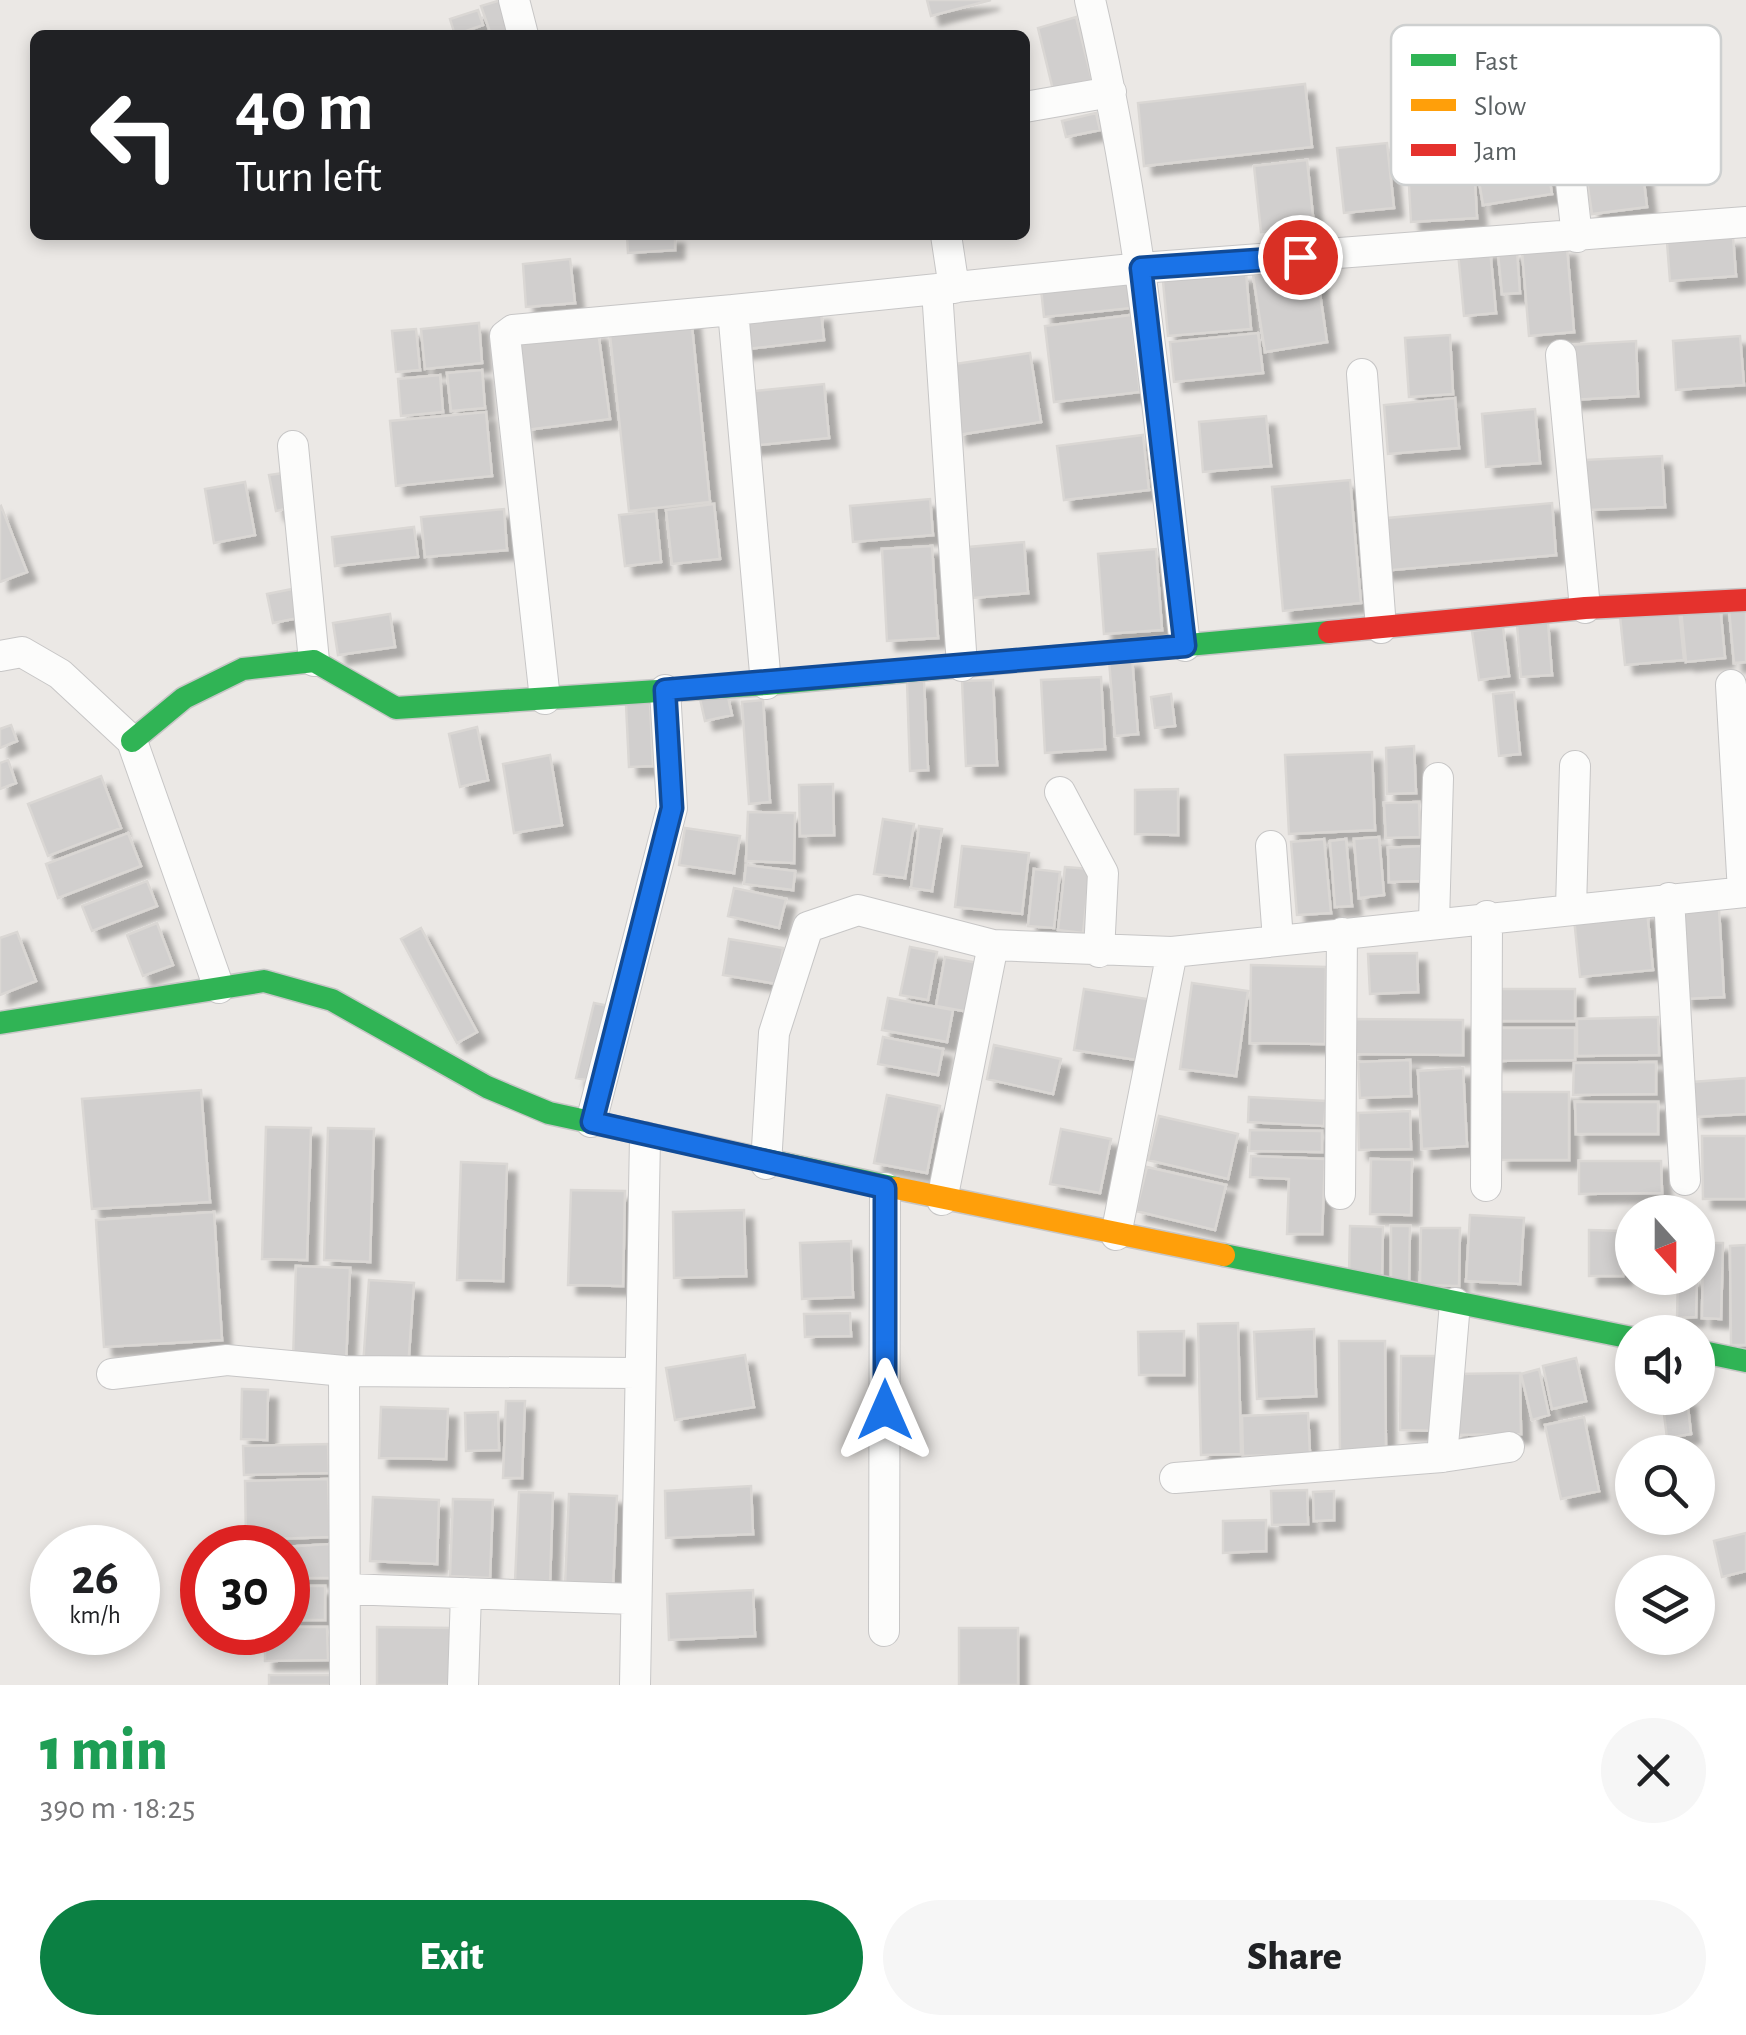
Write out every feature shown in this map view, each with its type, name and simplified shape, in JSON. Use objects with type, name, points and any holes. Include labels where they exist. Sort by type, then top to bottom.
[{"type":"street","points":[[514,0],[522,30]]},
{"type":"street","points":[[1090,0],[1112,92],[1141,268],[1185,646]]},
{"type":"street","points":[[1030,105],[1112,92]]},
{"type":"street","points":[[1571,185],[1577,237]]},
{"type":"street","points":[[545,698],[505,336],[513,330],[1141,268],[1746,222]]},
{"type":"street","points":[[946,240],[962,666]]},
{"type":"street","points":[[732,310],[766,684]]},
{"type":"street","points":[[1561,355],[1585,608]]},
{"type":"street","points":[[1362,374],[1381,628]]},
{"type":"street","points":[[293,446],[314,661]]},
{"type":"street","points":[[132,741],[184,698],[243,668],[314,661],[396,708],[766,684],[1585,608],[1746,600]]},
{"type":"street","points":[[0,656],[22,652],[60,674],[132,741],[219,988]]},
{"type":"street","points":[[766,1164],[774,1033],[808,927],[858,910],[993,945],[1172,952],[1486,916],[1745,892],[1731,685]]},
{"type":"street","points":[[592,1122],[672,808],[665,690]]},
{"type":"street","points":[[1571,908],[1575,766]]},
{"type":"street","points":[[1434,922],[1438,778]]},
{"type":"street","points":[[1060,792],[1103,873],[1098,952]]},
{"type":"street","points":[[1271,846],[1278,940]]},
{"type":"street","points":[[1668,898],[1685,1180]]},
{"type":"street","points":[[1486,916],[1486,1186]]},
{"type":"street","points":[[1340,1194],[1342,933]]},
{"type":"street","points":[[942,1200],[993,945]]},
{"type":"street","points":[[1116,1235],[1172,952]]},
{"type":"street","points":[[0,1022],[264,980],[296,985],[427,1049],[520,1102],[645,1137],[1615,1335]]},
{"type":"street","points":[[634,1685],[645,1137]]},
{"type":"street","points":[[884,1631],[885,1188]]},
{"type":"street","points":[[1442,1457],[1456,1303]]},
{"type":"street","points":[[1715,1355],[1746,1361]]},
{"type":"street","points":[[112,1374],[227,1360],[344,1372],[638,1373]]},
{"type":"street","points":[[344,1372],[345,1685]]},
{"type":"street","points":[[1176,1478],[1442,1457],[1508,1447]]},
{"type":"street","points":[[345,1589],[634,1600]]},
{"type":"street","points":[[463,1685],[466,1593]]},
{"type":"building","points":[[501,0],[510,30],[489,30],[481,6]]},
{"type":"building","points":[[927,0],[991,0],[931,16]]},
{"type":"building","points":[[478,10],[483,25],[453,30],[450,19]]},
{"type":"building","points":[[1076,17],[1092,80],[1053,90],[1038,28]]},
{"type":"building","points":[[1305,84],[1312,147],[1144,166],[1138,103]]},
{"type":"building","points":[[1096,113],[1100,130],[1066,137],[1062,121]]},
{"type":"building","points":[[1387,143],[1394,208],[1344,213],[1337,148]]},
{"type":"building","points":[[1307,160],[1314,226],[1261,232],[1254,166]]},
{"type":"building","points":[[1409,185],[1475,185],[1477,218],[1411,222]]},
{"type":"building","points":[[1480,185],[1550,185],[1552,194],[1483,205]]},
{"type":"building","points":[[1588,185],[1644,185],[1647,207],[1592,214]]},
{"type":"building","points":[[1733,237],[1736,276],[1670,281],[1667,242]]},
{"type":"building","points":[[627,240],[675,240],[675,250],[628,253]]},
{"type":"building","points":[[1567,247],[1574,332],[1529,336],[1522,251]]},
{"type":"building","points":[[1490,249],[1496,313],[1464,316],[1458,252]]},
{"type":"building","points":[[1517,251],[1520,293],[1502,294],[1498,253]]},
{"type":"building","points":[[570,259],[575,303],[526,307],[523,264]]},
{"type":"building","points":[[1316,266],[1327,342],[1265,352],[1253,275]]},
{"type":"building","points":[[1246,273],[1251,329],[1168,336],[1163,281]]},
{"type":"building","points":[[1129,281],[1132,308],[1044,317],[1041,289]]},
{"type":"building","points":[[821,312],[824,340],[739,350],[737,321]]},
{"type":"building","points":[[1131,315],[1140,392],[1054,402],[1045,326]]},
{"type":"building","points":[[691,317],[710,502],[629,511],[609,326]]},
{"type":"building","points":[[479,323],[482,363],[425,369],[421,329]]},
{"type":"building","points":[[416,329],[420,370],[396,372],[392,331]]},
{"type":"building","points":[[598,331],[610,419],[526,430],[515,342]]},
{"type":"building","points":[[1258,333],[1263,373],[1174,382],[1170,342]]},
{"type":"building","points":[[1450,335],[1453,394],[1409,397],[1405,338]]},
{"type":"building","points":[[1740,336],[1744,385],[1676,390],[1673,341]]},
{"type":"building","points":[[1636,341],[1638,396],[1571,400],[1568,345]]},
{"type":"building","points":[[1030,353],[1041,422],[958,435],[948,365]]},
{"type":"building","points":[[482,370],[485,408],[451,411],[447,373]]},
{"type":"building","points":[[440,375],[443,412],[401,416],[398,379]]},
{"type":"building","points":[[824,384],[829,438],[750,446],[745,392]]},
{"type":"building","points":[[1455,398],[1459,448],[1388,454],[1384,405]]},
{"type":"building","points":[[1535,409],[1540,463],[1486,467],[1482,414]]},
{"type":"building","points":[[486,412],[492,476],[396,486],[390,421]]},
{"type":"building","points":[[1266,416],[1271,466],[1203,472],[1199,422]]},
{"type":"building","points":[[1143,435],[1149,490],[1064,500],[1057,446]]},
{"type":"building","points":[[1662,456],[1665,507],[1588,510],[1586,460]]},
{"type":"building","points":[[284,473],[290,508],[276,511],[269,475]]},
{"type":"building","points":[[1350,480],[1361,603],[1283,611],[1272,487]]},
{"type":"building","points":[[245,482],[255,535],[214,543],[205,489]]},
{"type":"building","points":[[930,499],[933,535],[853,542],[850,506]]},
{"type":"building","points":[[1552,503],[1556,555],[1382,571],[1377,519]]},
{"type":"building","points":[[714,504],[720,559],[672,564],[666,510]]},
{"type":"building","points":[[0,507],[27,572],[0,582]]},
{"type":"building","points":[[504,509],[507,550],[425,557],[421,517]]},
{"type":"building","points":[[656,511],[661,562],[625,566],[619,515]]},
{"type":"building","points":[[414,527],[418,557],[335,566],[332,537]]},
{"type":"building","points":[[1024,542],[1028,593],[973,598],[969,547]]},
{"type":"building","points":[[932,546],[938,638],[887,641],[882,549]]},
{"type":"building","points":[[1156,549],[1162,630],[1104,634],[1098,554]]},
{"type":"building","points":[[297,588],[303,617],[273,623],[267,594]]},
{"type":"building","points":[[1720,605],[1725,658],[1686,662],[1681,609]]},
{"type":"building","points":[[1746,608],[1746,662],[1734,663],[1729,609]]},
{"type":"building","points":[[1679,610],[1684,660],[1625,665],[1620,616]]},
{"type":"building","points":[[390,614],[395,647],[338,655],[333,623]]},
{"type":"building","points":[[1548,622],[1552,675],[1521,677],[1517,624]]},
{"type":"building","points":[[1503,627],[1509,676],[1479,680],[1472,631]]},
{"type":"building","points":[[1132,658],[1138,734],[1115,736],[1109,660]]},
{"type":"building","points":[[1101,677],[1105,749],[1045,753],[1041,680]]},
{"type":"building","points":[[993,680],[997,765],[966,766],[962,681]]},
{"type":"building","points":[[907,681],[924,681],[928,770],[910,771]]},
{"type":"building","points":[[1514,692],[1520,754],[1499,756],[1493,694]]},
{"type":"building","points":[[727,693],[732,715],[705,721],[700,699]]},
{"type":"building","points":[[1171,694],[1175,726],[1155,728],[1151,697]]},
{"type":"building","points":[[763,700],[770,802],[749,804],[742,702]]},
{"type":"building","points":[[650,703],[653,766],[629,767],[626,704]]},
{"type":"building","points":[[11,725],[17,741],[0,748],[0,729]]},
{"type":"building","points":[[477,727],[488,780],[460,787],[449,734]]},
{"type":"building","points":[[1414,746],[1416,793],[1387,794],[1386,748]]},
{"type":"building","points":[[1372,752],[1375,830],[1289,834],[1285,755]]},
{"type":"building","points":[[550,755],[562,825],[514,833],[503,764]]},
{"type":"building","points":[[8,760],[16,783],[0,789],[0,763]]},
{"type":"building","points":[[101,776],[121,828],[48,856],[28,804]]},
{"type":"building","points":[[833,784],[834,835],[800,836],[799,785]]},
{"type":"building","points":[[1178,789],[1178,835],[1135,834],[1135,790]]},
{"type":"building","points":[[1419,802],[1420,837],[1386,838],[1384,803]]},
{"type":"building","points":[[748,812],[795,813],[794,863],[746,861]]},
{"type":"building","points":[[883,819],[914,824],[905,878],[874,874]]},
{"type":"building","points":[[919,826],[942,829],[932,891],[911,888]]},
{"type":"building","points":[[685,828],[740,836],[734,873],[679,865]]},
{"type":"building","points":[[128,833],[141,866],[58,898],[46,864]]},
{"type":"building","points":[[1379,837],[1384,895],[1359,898],[1354,839]]},
{"type":"building","points":[[1324,839],[1331,913],[1297,915],[1291,842]]},
{"type":"building","points":[[1346,839],[1352,906],[1335,907],[1330,841]]},
{"type":"building","points":[[962,846],[1029,853],[1022,914],[955,907]]},
{"type":"building","points":[[1423,846],[1424,881],[1389,882],[1388,848]]},
{"type":"building","points":[[746,865],[795,871],[793,890],[744,884]]},
{"type":"building","points":[[1065,867],[1090,869],[1083,933],[1058,930]]},
{"type":"building","points":[[1034,869],[1060,872],[1054,928],[1028,926]]},
{"type":"building","points":[[147,881],[157,906],[92,931],[82,906]]},
{"type":"building","points":[[734,888],[786,899],[779,928],[728,916]]},
{"type":"building","points":[[1719,909],[1724,997],[1684,999],[1679,911]]},
{"type":"building","points":[[1647,911],[1653,970],[1580,977],[1574,918]]},
{"type":"building","points":[[157,923],[173,965],[143,976],[127,935]]},
{"type":"building","points":[[421,928],[477,1032],[457,1043],[401,939]]},
{"type":"building","points":[[17,932],[36,981],[0,995],[0,938]]},
{"type":"building","points":[[729,939],[783,948],[777,984],[723,975]]},
{"type":"building","points":[[910,947],[937,952],[928,1000],[900,995]]},
{"type":"building","points":[[1417,953],[1418,992],[1370,994],[1368,954]]},
{"type":"building","points":[[945,957],[978,963],[969,1012],[936,1006]]},
{"type":"building","points":[[1251,965],[1326,967],[1325,1044],[1250,1043]]},
{"type":"building","points":[[1192,983],[1248,991],[1236,1076],[1180,1069]]},
{"type":"building","points":[[1084,989],[1153,1000],[1143,1061],[1074,1050]]},
{"type":"building","points":[[1493,989],[1575,989],[1575,1021],[1492,1021]]},
{"type":"building","points":[[888,998],[953,1010],[947,1042],[882,1030]]},
{"type":"building","points":[[594,1003],[609,1006],[591,1081],[576,1078]]},
{"type":"building","points":[[1658,1017],[1659,1055],[1577,1056],[1577,1019]]},
{"type":"building","points":[[1352,1019],[1463,1020],[1463,1055],[1351,1054]]},
{"type":"building","points":[[1493,1028],[1575,1028],[1575,1060],[1493,1061]]},
{"type":"building","points":[[883,1037],[943,1049],[938,1075],[878,1064]]},
{"type":"building","points":[[994,1045],[1061,1059],[1053,1094],[987,1079]]},
{"type":"building","points":[[1410,1060],[1411,1096],[1360,1098],[1358,1062]]},
{"type":"building","points":[[1656,1062],[1656,1094],[1573,1095],[1574,1063]]},
{"type":"building","points":[[1463,1068],[1467,1146],[1422,1149],[1418,1071]]},
{"type":"building","points":[[1746,1078],[1746,1114],[1694,1117],[1692,1082]]},
{"type":"building","points":[[201,1090],[210,1202],[92,1209],[82,1099]]},
{"type":"building","points":[[1499,1092],[1569,1092],[1569,1160],[1500,1160]]},
{"type":"building","points":[[887,1095],[940,1106],[927,1173],[874,1163]]},
{"type":"building","points":[[1249,1097],[1326,1101],[1324,1126],[1248,1122]]},
{"type":"building","points":[[1575,1102],[1658,1102],[1658,1134],[1576,1134]]},
{"type":"building","points":[[1410,1111],[1411,1149],[1359,1150],[1358,1113]]},
{"type":"building","points":[[1159,1116],[1238,1134],[1228,1179],[1148,1160]]},
{"type":"building","points":[[266,1127],[311,1128],[307,1260],[262,1259]]},
{"type":"building","points":[[328,1128],[374,1129],[370,1262],[324,1260]]},
{"type":"building","points":[[1061,1129],[1111,1139],[1100,1193],[1050,1184]]},
{"type":"building","points":[[1250,1130],[1322,1131],[1322,1152],[1249,1151]]},
{"type":"building","points":[[1702,1136],[1746,1136],[1746,1199],[1703,1195]]},
{"type":"building","points":[[1251,1156],[1325,1159],[1322,1234],[1287,1234],[1289,1179],[1250,1177]]},
{"type":"building","points":[[1371,1159],[1412,1160],[1411,1215],[1370,1214]]},
{"type":"building","points":[[1579,1161],[1661,1161],[1662,1193],[1579,1194]]},
{"type":"building","points":[[461,1162],[507,1164],[503,1281],[457,1280]]},
{"type":"building","points":[[1147,1167],[1226,1185],[1215,1230],[1136,1211]]},
{"type":"building","points":[[571,1190],[625,1191],[623,1286],[568,1285]]},
{"type":"building","points":[[744,1210],[746,1276],[674,1278],[673,1212]]},
{"type":"building","points":[[214,1212],[222,1340],[104,1347],[96,1220]]},
{"type":"building","points":[[1470,1215],[1524,1218],[1520,1284],[1466,1281]]},
{"type":"building","points":[[1350,1226],[1383,1227],[1382,1276],[1349,1276]]},
{"type":"building","points":[[1391,1226],[1410,1226],[1409,1284],[1391,1284]]},
{"type":"building","points":[[1421,1228],[1460,1228],[1459,1286],[1420,1285]]},
{"type":"building","points":[[1589,1230],[1615,1231],[1615,1276],[1589,1276]]},
{"type":"building","points":[[851,1241],[853,1297],[802,1299],[800,1243]]},
{"type":"building","points":[[1715,1243],[1723,1243],[1721,1319],[1702,1315],[1702,1295],[1715,1295]]},
{"type":"building","points":[[1746,1245],[1746,1345],[1731,1345],[1730,1246]]},
{"type":"building","points":[[296,1266],[350,1268],[346,1363],[293,1361]]},
{"type":"building","points":[[369,1280],[414,1283],[408,1369],[363,1366]]},
{"type":"building","points":[[1678,1295],[1697,1295],[1696,1315],[1677,1315]]},
{"type":"building","points":[[850,1313],[851,1336],[805,1337],[804,1314]]},
{"type":"building","points":[[1238,1323],[1241,1454],[1201,1455],[1198,1324]]},
{"type":"building","points":[[1314,1329],[1316,1396],[1257,1399],[1254,1332]]},
{"type":"building","points":[[1184,1331],[1184,1375],[1139,1375],[1138,1332]]},
{"type":"building","points":[[1339,1341],[1385,1341],[1386,1457],[1340,1457]]},
{"type":"building","points":[[745,1355],[754,1407],[675,1420],[666,1368]]},
{"type":"building","points":[[1401,1356],[1441,1356],[1439,1431],[1400,1430]]},
{"type":"building","points":[[1576,1358],[1586,1401],[1552,1409],[1543,1366]]},
{"type":"building","points":[[1539,1369],[1549,1415],[1532,1420],[1521,1374]]},
{"type":"building","points":[[1520,1373],[1521,1434],[1454,1435],[1454,1374]]},
{"type":"building","points":[[242,1389],[268,1390],[267,1440],[241,1439]]},
{"type":"building","points":[[506,1401],[525,1401],[522,1478],[503,1478]]},
{"type":"building","points":[[381,1407],[448,1409],[446,1459],[379,1458]]},
{"type":"building","points":[[498,1412],[499,1450],[466,1451],[465,1413]]},
{"type":"building","points":[[1308,1413],[1310,1454],[1243,1456],[1242,1416]]},
{"type":"building","points":[[1664,1415],[1689,1415],[1691,1434],[1667,1435]]},
{"type":"building","points":[[1584,1417],[1599,1491],[1561,1499],[1545,1425]]},
{"type":"building","points":[[328,1444],[329,1473],[244,1475],[243,1446]]},
{"type":"building","points":[[328,1479],[330,1537],[310,1538],[310,1525],[246,1525],[245,1481]]},
{"type":"building","points":[[751,1486],[753,1534],[666,1538],[665,1491]]},
{"type":"building","points":[[1307,1490],[1308,1524],[1272,1525],[1271,1491]]},
{"type":"building","points":[[1334,1491],[1334,1520],[1314,1521],[1313,1492]]},
{"type":"building","points":[[519,1492],[553,1493],[550,1584],[515,1582]]},
{"type":"building","points":[[569,1494],[617,1496],[613,1587],[565,1586]]},
{"type":"building","points":[[373,1497],[439,1500],[437,1564],[370,1561]]},
{"type":"building","points":[[453,1499],[493,1500],[490,1578],[450,1576]]},
{"type":"building","points":[[1266,1520],[1266,1551],[1223,1553],[1223,1521]]},
{"type":"building","points":[[1746,1533],[1746,1571],[1722,1577],[1714,1541]]},
{"type":"building","points":[[330,1544],[330,1578],[310,1578],[310,1545]]},
{"type":"building","points":[[310,1586],[325,1586],[325,1620],[310,1620]]},
{"type":"building","points":[[753,1590],[755,1636],[669,1640],[667,1594]]},
{"type":"building","points":[[310,1627],[327,1627],[328,1660],[265,1661],[265,1655],[310,1655]]},
{"type":"building","points":[[377,1627],[453,1628],[453,1685],[377,1685]]},
{"type":"building","points":[[959,1628],[1018,1628],[1018,1685],[959,1685]]},
{"type":"building","points":[[269,1675],[332,1675],[332,1685],[269,1685]]},
{"type":"traffic: fast","points":[[132,741],[184,698],[243,669],[314,661],[396,708],[766,684],[1329,632]]},
{"type":"traffic: fast","points":[[0,1023],[264,981],[332,1000],[487,1087],[549,1113],[896,1188]]},
{"type":"traffic: fast","points":[[1224,1255],[1615,1335]]},
{"type":"traffic: fast","points":[[1715,1355],[1746,1361]]},
{"type":"traffic: slow","points":[[896,1188],[1224,1255]]},
{"type":"traffic: jam","points":[[1329,632],[1585,608],[1746,600]]},
{"type":"route","points":[[885,1410],[885,1188],[736,1158],[592,1122],[672,808],[665,690],[1185,646],[1141,268],[1300,257]]}]
